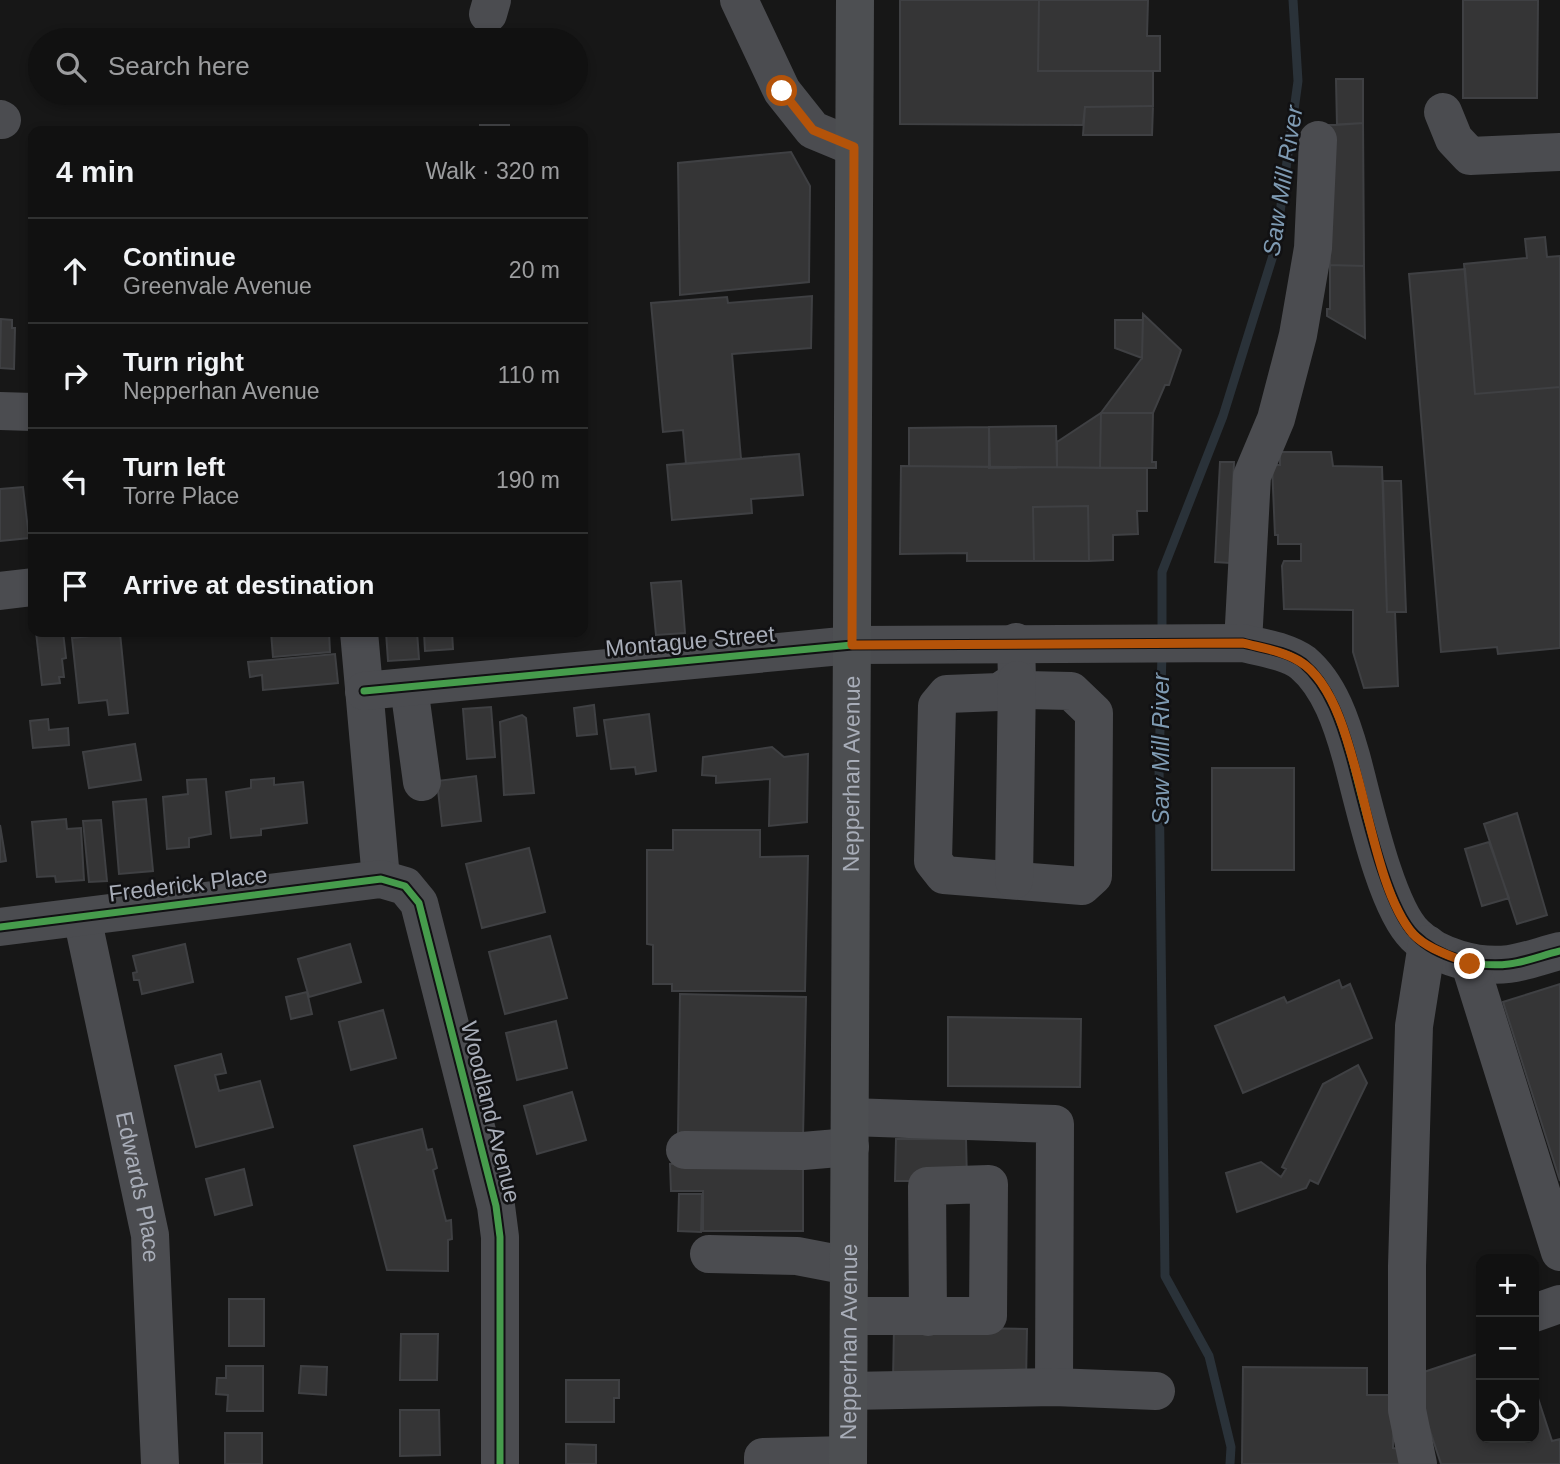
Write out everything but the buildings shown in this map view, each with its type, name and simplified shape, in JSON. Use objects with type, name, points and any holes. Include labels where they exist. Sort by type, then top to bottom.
[{"type":"main road","name":"Nepperhan Avenue","points":[[848,1460],[855,0]]},
{"type":"street","points":[[739,0],[782,91],[813,130],[854,147]]},
{"type":"street","points":[[1443,112],[1454,139],[1470,156],[1560,152]]},
{"type":"street","points":[[1243,643],[1252,476],[1276,419],[1298,335],[1313,248],[1318,140]]},
{"type":"street","points":[[0,411],[28,412]]},
{"type":"street","points":[[0,591],[28,588]]},
{"type":"street","points":[[359,637],[381,879]]},
{"type":"street","points":[[1014,880],[1016,642]]},
{"type":"street","name":"Montague Street","points":[[364,691],[852,645],[1016,642],[1243,643],[1301,661],[1320,679],[1343,729],[1387,883],[1414,934],[1427,944]]},
{"type":"street","points":[[1017,680],[1027,690],[1071,691],[1094,713],[1093,876],[1082,886],[944,875],[933,861],[937,706],[947,694],[999,692],[1017,680]]},
{"type":"street","points":[[409,687],[422,782]]},
{"type":"street","name":"Frederick Place","points":[[0,928],[381,879]]},
{"type":"street","name":"Woodland Avenue","points":[[381,879],[405,886],[419,903],[496,1206],[500,1237],[500,1464]]},
{"type":"street","name":"Edwards Place","points":[[82,917],[150,1235],[160,1464]]},
{"type":"street","points":[[1418,1464],[1407,1410],[1407,1266],[1415,1026],[1427,944],[1470,964],[1509,964],[1560,951]]},
{"type":"street","points":[[1470,964],[1560,1252]]},
{"type":"street","points":[[685,1150],[803,1151],[850,1132],[1055,1124],[1054,1387]]},
{"type":"street","points":[[709,1254],[797,1255],[849,1266]]},
{"type":"street","points":[[1539,1311],[1560,1304]]},
{"type":"street","points":[[849,1316],[928,1317]]},
{"type":"street","points":[[849,1391],[1054,1387],[1156,1391]]},
{"type":"street","points":[[764,1464],[763,1457],[848,1460]]},
{"type":"waterway","name":"Saw Mill River","points":[[1162,635],[1162,572],[1223,416],[1275,249],[1298,81],[1293,0]]},
{"type":"waterway","name":"Saw Mill River","points":[[1162,653],[1159,766],[1165,1276],[1209,1356],[1231,1447],[1230,1464]]},
{"type":"cycle path","points":[[364,691],[852,645],[1243,643],[1297,659],[1312,672],[1328,694],[1347,744],[1385,877],[1404,921],[1415,935],[1446,955],[1484,964],[1515,963],[1560,951]]},
{"type":"cycle path","points":[[0,927],[381,879],[405,886],[419,903],[496,1206],[500,1237],[500,1464]]},
{"type":"route","points":[[782,91],[813,130],[854,147],[852,645],[1016,642],[1243,643],[1301,661],[1320,679],[1343,729],[1387,883],[1404,918],[1414,934],[1427,944],[1470,964]]}]
